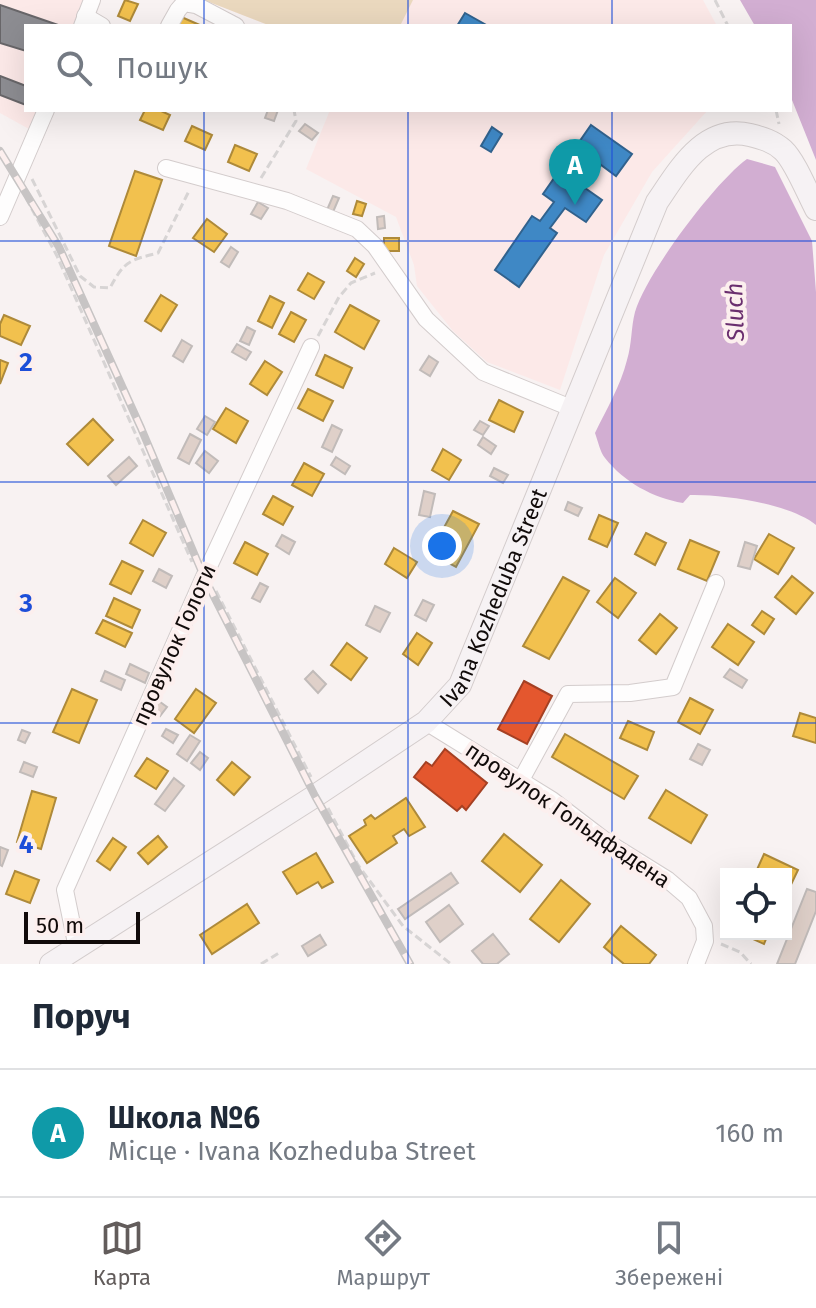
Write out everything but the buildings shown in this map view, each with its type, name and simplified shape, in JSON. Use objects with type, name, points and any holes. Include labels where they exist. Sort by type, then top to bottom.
[{"type":"main road","name":"Ivana Kozheduba Street","points":[[51,964],[426,722],[460,685],[657,202],[684,161],[701,145],[721,136],[744,133],[766,139],[786,151],[816,209]]},
{"type":"street","points":[[83,21],[92,0]]},
{"type":"street","points":[[170,24],[184,3],[196,5],[232,24]]},
{"type":"street","points":[[0,217],[45,112]]},
{"type":"street","points":[[166,168],[287,201],[357,229],[375,246],[426,319],[483,372],[571,408]]},
{"type":"street","name":"провулок Голоти","points":[[77,948],[65,890],[204,577],[311,347]]},
{"type":"street","points":[[521,780],[568,694],[630,693],[673,687],[716,583]]},
{"type":"street","name":"провулок Гольдфадена","points":[[426,722],[521,780],[607,842],[668,880],[689,898],[704,926],[705,941]]},
{"type":"street","points":[[696,964],[705,941]]},
{"type":"path","points":[[715,0],[727,24]]},
{"type":"path","points":[[253,192],[296,121],[294,112]]},
{"type":"path","points":[[20,173],[34,180],[80,276],[94,287],[110,288],[119,270],[131,260],[158,253],[196,176]]},
{"type":"path","points":[[311,347],[339,297],[351,283],[390,267]]},
{"type":"path","points":[[705,941],[740,952],[751,964]]},
{"type":"path","points":[[261,964],[279,953]]},
{"type":"shaded area","points":[[0,0],[89,0],[78,24],[24,24],[24,112],[37,112],[29,129],[0,113]]},
{"type":"shaded area","points":[[204,0],[703,0],[716,24],[266,24]]},
{"type":"shaded area","points":[[204,0],[413,0],[401,24],[266,24]]},
{"type":"shaded area","points":[[329,112],[706,112],[652,172],[604,255],[560,390],[487,362],[453,331],[417,286],[414,265],[396,217],[306,169]]},
{"type":"water","points":[[740,0],[816,0],[816,160],[792,100],[792,24],[754,24]]},
{"type":"water","name":"Sluch","points":[[747,159],[775,167],[812,241],[816,292],[816,525],[790,511],[756,502],[690,495],[683,503],[650,493],[613,467],[602,453],[595,433],[621,379],[629,354],[635,312],[653,275],[700,207]]},
{"type":"railway","points":[[0,151],[59,247],[204,577],[315,796],[410,964]]},
{"type":"place","name":"Школа №6","points":[[575,205]]}]
